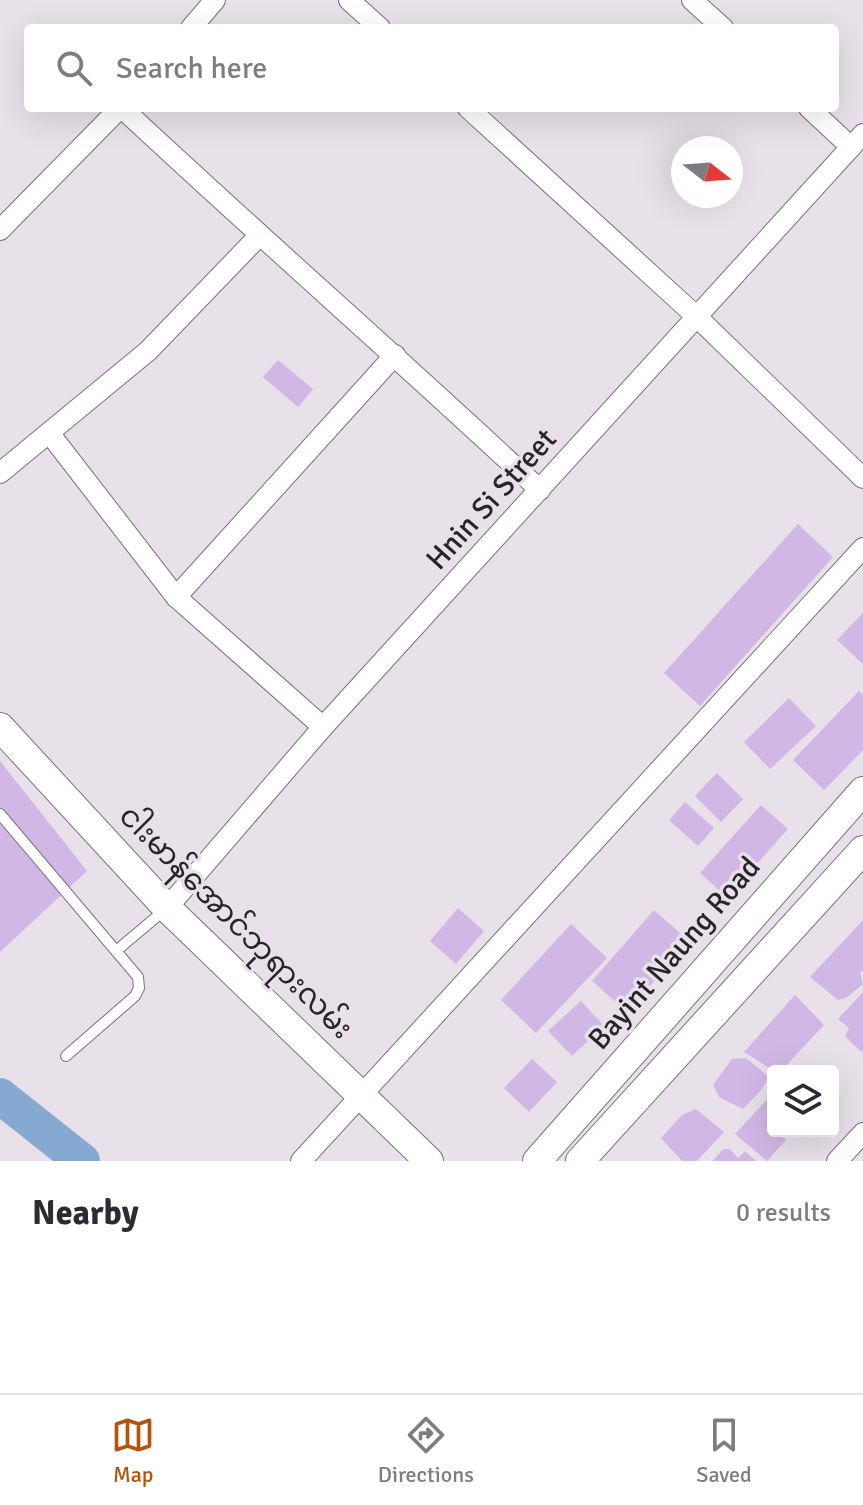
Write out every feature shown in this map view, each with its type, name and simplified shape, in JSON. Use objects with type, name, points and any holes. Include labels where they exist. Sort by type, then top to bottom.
[{"type":"main road","name":"ငါးမာန်အောင်ဘုရားလမ်း","points":[[0,727],[167,908],[429,1161]]},
{"type":"main road","name":"Bayint Naung Road","points":[[537,1161],[863,791]]},
{"type":"main road","points":[[580,1161],[863,850]]},
{"type":"street","points":[[194,24],[215,0]]},
{"type":"street","points":[[349,0],[376,24]]},
{"type":"street","points":[[692,0],[719,24]]},
{"type":"street","points":[[0,230],[117,112]]},
{"type":"street","points":[[125,112],[540,490]]},
{"type":"street","points":[[472,112],[697,317],[863,478]]},
{"type":"street","points":[[815,112],[857,140]]},
{"type":"street","name":"Hnin Si Street","points":[[167,908],[323,727],[857,140]]},
{"type":"street","points":[[0,473],[148,351],[259,236]]},
{"type":"street","points":[[176,597],[395,355]]},
{"type":"street","points":[[50,434],[176,597],[323,727]]},
{"type":"street","points":[[301,1161],[863,548]]},
{"type":"street","points":[[837,1161],[863,1133]]},
{"type":"lane","points":[[0,814],[138,977],[139,988],[135,996],[66,1056]]},
{"type":"lane","points":[[116,951],[167,908]]},
{"type":"building","points":[[278,360],[313,389],[298,407],[263,377]]},
{"type":"building","points":[[798,524],[833,557],[700,706],[664,673]]},
{"type":"building","points":[[863,613],[863,664],[837,640]]},
{"type":"building","points":[[859,691],[863,695],[863,750],[824,790],[793,760]]},
{"type":"building","points":[[789,698],[816,726],[770,769],[744,742]]},
{"type":"building","points":[[0,761],[87,871],[0,952]]},
{"type":"building","points":[[717,773],[743,799],[721,822],[695,796]]},
{"type":"building","points":[[685,802],[714,828],[698,846],[669,820]]},
{"type":"building","points":[[761,805],[788,829],[727,897],[700,873]]},
{"type":"building","points":[[458,908],[484,931],[456,964],[430,941]]},
{"type":"building","points":[[654,910],[689,941],[627,1012],[592,981]]},
{"type":"building","points":[[863,920],[863,971],[860,972],[863,984],[846,998],[838,1000],[810,977]]},
{"type":"building","points":[[571,924],[607,958],[536,1033],[501,1000]]},
{"type":"building","points":[[863,992],[861,1052],[845,1036],[849,1028],[838,1019]]},
{"type":"building","points":[[795,995],[824,1025],[787,1065],[767,1067],[744,1052]]},
{"type":"building","points":[[581,1001],[604,1026],[572,1056],[548,1031]]},
{"type":"building","points":[[746,1058],[767,1075],[761,1090],[743,1109],[719,1097],[713,1085],[732,1059]]},
{"type":"building","points":[[532,1059],[557,1082],[529,1112],[504,1088]]},
{"type":"building","points":[[767,1099],[767,1137],[783,1137],[786,1140],[767,1161],[735,1134]]},
{"type":"building","points":[[696,1109],[724,1132],[697,1161],[682,1161],[661,1138],[682,1115]]},
{"type":"building","points":[[723,1149],[730,1149],[738,1158],[745,1151],[756,1161],[713,1161]]},
{"type":"waterway","points":[[0,1096],[82,1161]]}]
